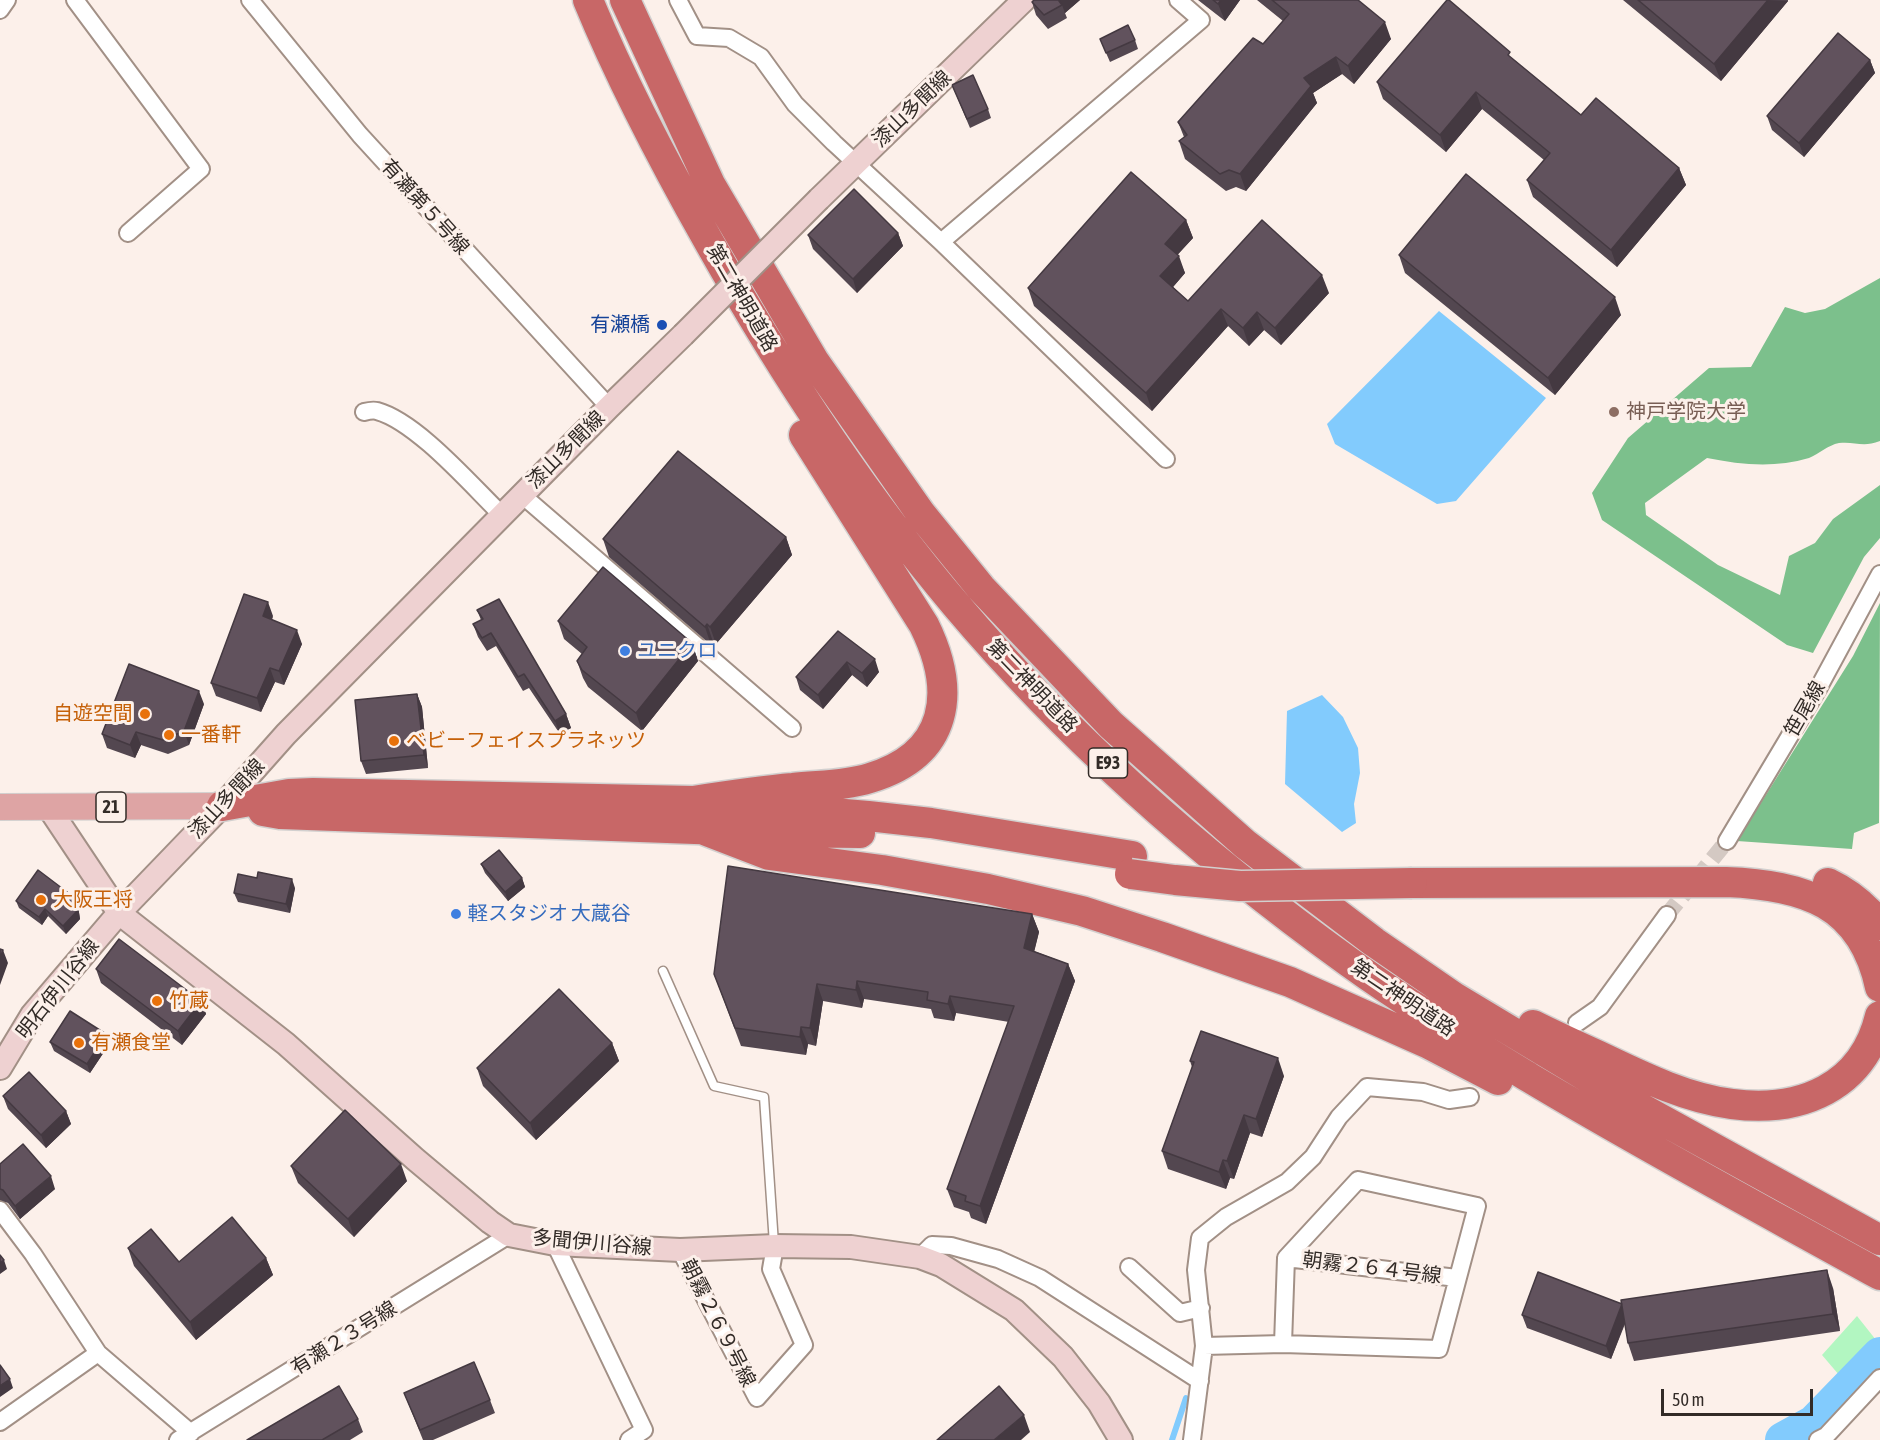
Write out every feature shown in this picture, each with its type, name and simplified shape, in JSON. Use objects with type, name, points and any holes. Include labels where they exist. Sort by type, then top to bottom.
[{"type":"highway","name":"第二神明道路","points":[[588,0],[603,36],[678,184],[740,296],[790,378],[844,459],[897,531],[957,606],[1022,679],[1166,817],[1266,899],[1352,964],[1429,1016],[1599,1119],[1880,1276]]},
{"type":"highway","name":"第二神明道路","points":[[626,0],[710,184],[814,360],[921,514],[981,588],[1111,725],[1245,844],[1374,942],[1454,997],[1607,1090],[1880,1240]]},
{"type":"highway","points":[[603,36],[638,124],[676,205],[795,421],[924,625],[941,665],[944,685],[943,704],[930,739],[904,764],[868,779],[794,788],[696,814]]},
{"type":"highway","points":[[222,806],[289,794],[313,793],[696,814],[931,823],[1131,865],[1177,863],[1240,869],[1726,882],[1775,886],[1809,896],[1840,914],[1856,930],[1868,948],[1880,987]]},
{"type":"highway","points":[[696,814],[769,855],[882,870],[976,886],[1082,911],[1290,982],[1427,1043],[1880,1276]]},
{"type":"highway","points":[[1411,874],[1724,864],[1780,868],[1807,874],[1853,897],[1872,914],[1880,926]]},
{"type":"highway","points":[[1325,905],[1414,959],[1541,1029],[1646,1078],[1682,1092],[1732,1104],[1781,1105],[1824,1092],[1855,1069],[1876,1034],[1880,1016]]},
{"type":"main road","name":"21","points":[[0,807],[222,806]]},
{"type":"street","points":[[0,10],[7,0]]},
{"type":"street","points":[[75,0],[201,169],[128,233]]},
{"type":"street","name":"有瀬第５号線","points":[[250,0],[360,135],[609,407]]},
{"type":"street","points":[[678,0],[697,36],[729,38],[761,57],[795,104],[855,164],[941,242],[1166,459]]},
{"type":"street","points":[[941,242],[1202,20],[1178,0]]},
{"type":"street","name":"漆山多聞線","points":[[119,913],[222,806],[286,734],[502,514],[1014,3]]},
{"type":"street","points":[[364,412],[376,411],[416,431],[502,514]]},
{"type":"street","points":[[522,495],[792,728]]},
{"type":"street","name":"笹尾線","points":[[1726,841],[1819,687],[1880,574]]},
{"type":"street","name":"多聞伊川谷線","points":[[49,808],[119,913],[286,1044],[415,1159],[490,1222],[509,1235],[555,1244],[680,1250],[775,1246],[851,1247],[920,1257],[941,1265],[1014,1310],[1064,1357],[1099,1402],[1121,1440]]},
{"type":"street","name":"明石伊川谷線","points":[[0,1068],[32,1015],[119,913]]},
{"type":"street","points":[[1577,1023],[1600,1007],[1667,915]]},
{"type":"street","points":[[1192,1440],[1204,1346],[1197,1270],[1200,1238],[1226,1217],[1287,1182],[1313,1157],[1339,1117],[1367,1087],[1423,1092],[1449,1100],[1470,1097]]},
{"type":"street","points":[[1204,1346],[1283,1344],[1439,1349],[1477,1206],[1358,1180],[1286,1258],[1283,1344]]},
{"type":"street","points":[[0,1210],[33,1254],[98,1353],[184,1437]]},
{"type":"street","name":"有瀬２３号線","points":[[184,1437],[509,1235]]},
{"type":"street","points":[[555,1244],[644,1430],[629,1440]]},
{"type":"street","points":[[920,1257],[932,1245],[951,1246],[998,1259],[1040,1278],[1200,1381]]},
{"type":"street","name":"朝霧２６９号線","points":[[680,1250],[757,1398],[804,1345],[771,1269],[775,1246]]},
{"type":"street","name":"朝霧２６４号線","points":[[1286,1258],[1457,1278]]},
{"type":"street","points":[[1129,1267],[1180,1312],[1201,1308]]},
{"type":"street","points":[[0,1422],[98,1353]]},
{"type":"street","points":[[1818,1440],[1826,1436],[1880,1378]]},
{"type":"lane","points":[[663,971],[714,1086],[764,1097],[775,1246]]},
{"type":"green space","points":[[1880,278],[1880,441],[1868,444],[1839,443],[1809,458],[1784,463],[1746,464],[1707,458],[1645,503],[1646,515],[1718,565],[1780,595],[1789,556],[1815,543],[1833,519],[1880,485],[1880,538],[1864,557],[1813,653],[1787,645],[1602,520],[1592,493],[1628,438],[1709,368],[1751,367],[1785,307],[1805,313],[1825,309]]},
{"type":"green space","points":[[1880,603],[1879,823],[1854,833],[1852,849],[1737,841],[1853,656]]},
{"type":"green space","points":[[1857,1316],[1880,1345],[1845,1382],[1822,1355]]},
{"type":"water","points":[[1439,311],[1546,398],[1456,501],[1437,504],[1335,444],[1327,424]]},
{"type":"water","points":[[1322,695],[1343,717],[1358,748],[1360,773],[1354,804],[1356,823],[1342,832],[1285,784],[1287,711]]},
{"type":"building","points":[[1034,0],[1060,0],[1062,5],[1044,15],[1032,2]]},
{"type":"building","points":[[1272,0],[1358,0],[1385,22],[1348,66],[1336,57],[1304,78],[1311,86],[1240,174],[1229,170],[1220,174],[1179,141],[1187,135],[1178,122],[1253,38],[1263,44],[1289,14]]},
{"type":"building","points":[[1447,0],[1510,52],[1508,55],[1581,115],[1596,98],[1679,168],[1611,250],[1527,180],[1550,153],[1476,92],[1440,135],[1377,82]]},
{"type":"building","points":[[1638,0],[1768,0],[1714,64]]},
{"type":"building","points":[[1128,25],[1135,40],[1106,53],[1100,39]]},
{"type":"building","points":[[1838,33],[1870,60],[1799,143],[1767,116]]},
{"type":"building","points":[[973,75],[988,109],[967,119],[952,85]]},
{"type":"building","points":[[1131,172],[1186,220],[1165,244],[1179,256],[1160,276],[1188,301],[1262,220],[1322,275],[1275,328],[1257,312],[1243,328],[1221,309],[1146,393],[1028,288]]},
{"type":"building","points":[[1466,174],[1615,297],[1548,378],[1399,255]]},
{"type":"building","points":[[854,189],[898,233],[853,279],[808,235]]},
{"type":"building","points":[[678,451],[786,537],[710,627],[707,624],[705,627],[603,539]]},
{"type":"building","points":[[603,567],[692,643],[636,713],[582,670],[577,661],[587,647],[558,621]]},
{"type":"building","points":[[244,594],[268,602],[263,616],[297,630],[279,671],[270,668],[257,698],[211,683]]},
{"type":"building","points":[[499,599],[566,714],[555,721],[524,674],[518,677],[491,633],[482,638],[473,624],[483,619],[477,610]]},
{"type":"building","points":[[838,631],[875,659],[862,673],[847,662],[818,695],[796,677]]},
{"type":"building","points":[[129,664],[199,691],[184,731],[163,740],[136,732],[130,745],[102,734]]},
{"type":"building","name":"ベビーフェイスプラネッツ","points":[[417,694],[424,755],[361,761],[355,700]]},
{"type":"building","points":[[499,850],[522,878],[505,892],[481,864]]},
{"type":"building","points":[[728,866],[1032,914],[1024,948],[1068,964],[980,1206],[965,1201],[966,1196],[947,1189],[1014,1006],[950,996],[948,1004],[927,1000],[928,992],[857,981],[856,990],[817,984],[810,1028],[801,1027],[800,1037],[735,1028],[714,974]]},
{"type":"building","points":[[38,870],[75,898],[77,911],[63,926],[45,909],[39,917],[16,901]]},
{"type":"building","points":[[258,872],[292,879],[286,904],[234,893],[238,874],[257,878]]},
{"type":"building","points":[[119,939],[201,1001],[178,1031],[96,969]]},
{"type":"building","points":[[559,989],[612,1043],[530,1123],[477,1068]]},
{"type":"building","points":[[70,1011],[106,1034],[87,1064],[50,1042]]},
{"type":"building","points":[[1201,1031],[1278,1058],[1256,1119],[1244,1115],[1227,1161],[1223,1160],[1219,1172],[1162,1151],[1194,1062],[1190,1061]]},
{"type":"building","points":[[29,1072],[66,1111],[41,1135],[3,1096]]},
{"type":"building","points":[[345,1110],[401,1164],[348,1219],[291,1166]]},
{"type":"building","points":[[23,1144],[51,1176],[15,1206],[0,1189],[0,1164]]},
{"type":"building","points":[[232,1217],[266,1258],[190,1322],[128,1248],[151,1229],[179,1262]]},
{"type":"building","points":[[1827,1270],[1833,1314],[1628,1343],[1621,1300]]},
{"type":"building","points":[[1538,1272],[1622,1304],[1606,1346],[1522,1315]]},
{"type":"building","points":[[474,1362],[490,1400],[420,1430],[404,1393]]},
{"type":"building","points":[[0,1365],[10,1379],[0,1386]]},
{"type":"building","points":[[339,1386],[358,1419],[322,1440],[247,1440]]},
{"type":"building","points":[[999,1386],[1024,1415],[994,1440],[937,1440]]},
{"type":"waterway","points":[[1783,1440],[1814,1423],[1880,1355]]},
{"type":"waterway","points":[[1172,1440],[1186,1398]]},
{"type":"tunnel","points":[[1667,915],[1727,841]]},
{"type":"place","name":"有瀬橋","points":[[662,325]]},
{"type":"place","name":"神戸学院大学","points":[[1614,412]]},
{"type":"place","name":"ユニクロ","points":[[625,651]]},
{"type":"place","name":"自遊空間","points":[[145,714]]},
{"type":"place","name":"一番軒","points":[[169,735]]},
{"type":"place","name":"ベビーフェイスプラネッツ","points":[[394,741]]},
{"type":"place","name":"大阪王将","points":[[41,900]]},
{"type":"place","name":"軽スタジオ 大蔵谷","points":[[456,914]]},
{"type":"place","name":"竹蔵","points":[[157,1001]]},
{"type":"place","name":"有瀬食堂","points":[[79,1043]]}]
